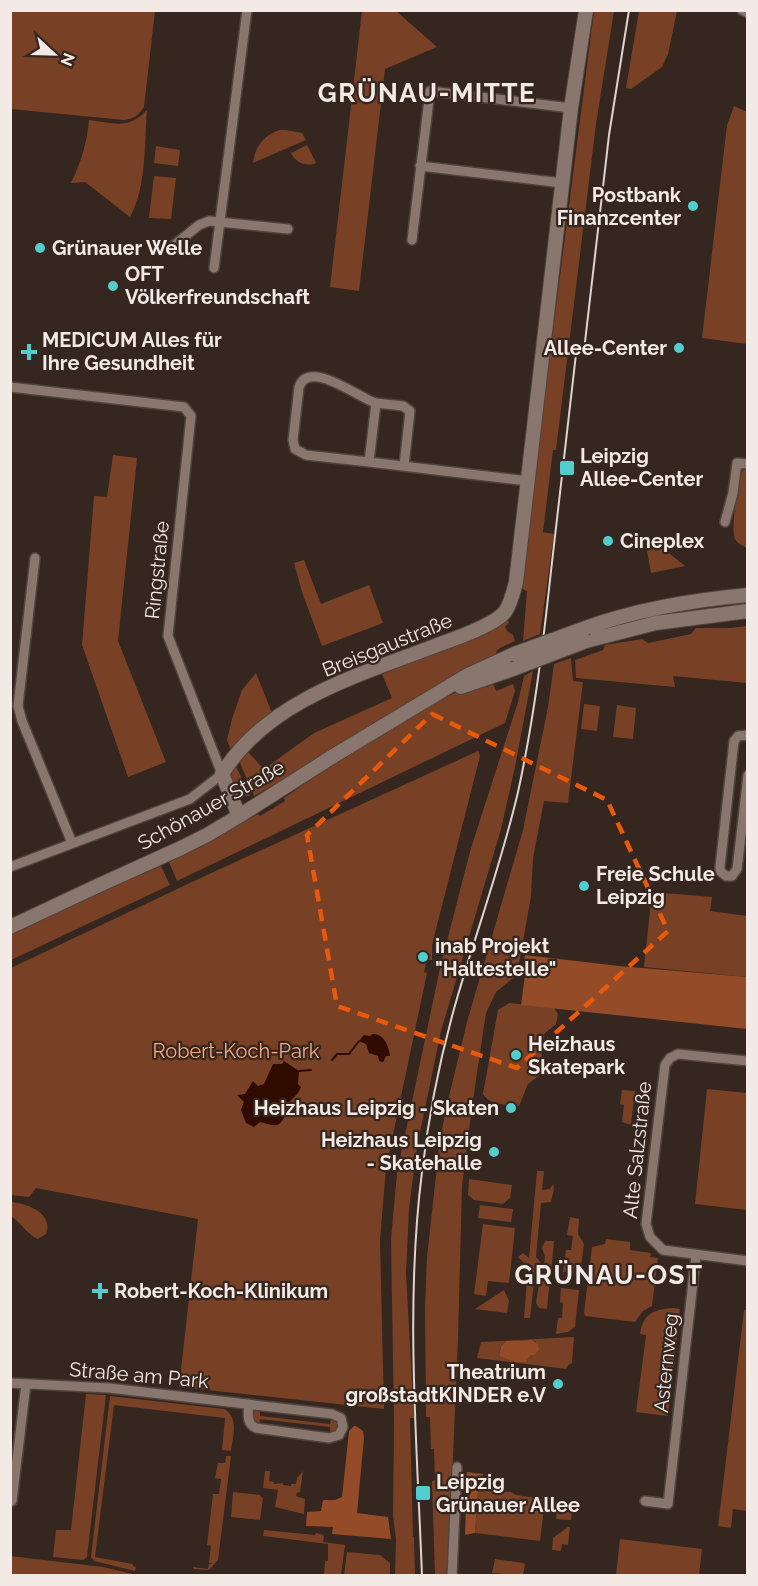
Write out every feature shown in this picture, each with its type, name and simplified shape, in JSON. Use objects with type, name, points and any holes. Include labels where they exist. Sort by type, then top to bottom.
[{"type":"main road","name":"Breisgaustraße","points":[[222,774],[233,756],[264,727],[300,702],[381,667],[477,630],[505,612],[515,587],[571,108],[586,10]]},
{"type":"main road","name":"Schönauer Straße","points":[[423,702],[513,669],[587,634],[652,609],[747,595]]},
{"type":"main road","name":"Schönauer Straße","points":[[10,927],[181,848],[239,816],[468,675],[514,654],[587,634],[747,612]]},
{"type":"main road","points":[[222,774],[239,816]]},
{"type":"street","points":[[214,268],[247,10]]},
{"type":"street","points":[[742,10],[747,13]]},
{"type":"street","points":[[412,240],[430,91],[571,108]]},
{"type":"street","points":[[420,166],[562,183]]},
{"type":"street","points":[[172,247],[199,225],[209,221],[288,229]]},
{"type":"street","points":[[404,466],[410,411],[403,406],[376,403],[330,380],[308,377],[303,380],[300,384],[293,435],[295,449],[306,455],[528,481]]},
{"type":"street","name":"Ringstraße","points":[[10,387],[184,407],[191,416],[168,636],[222,774]]},
{"type":"street","points":[[369,462],[376,403]]},
{"type":"street","points":[[725,522],[733,493],[736,463],[747,464]]},
{"type":"street","points":[[35,558],[18,706],[72,843]]},
{"type":"street","points":[[747,735],[738,736],[734,741],[720,867],[720,872],[726,876],[732,876],[737,869],[747,775]]},
{"type":"street","points":[[10,867],[190,799],[222,774]]},
{"type":"street","name":"Alte Salzstraße","points":[[696,1255],[660,1249],[650,1237],[646,1227],[665,1065],[670,1058],[678,1054],[747,1061]]},
{"type":"street","points":[[696,1255],[747,1261]]},
{"type":"street","name":"Asternweg","points":[[645,1501],[668,1504],[696,1255]]},
{"type":"street","name":"Straße am Park","points":[[10,1383],[109,1388],[249,1404],[332,1414],[341,1418],[343,1427],[340,1434],[332,1438],[258,1429],[249,1423],[249,1404]]},
{"type":"street","points":[[12,1501],[26,1384]]},
{"type":"street","points":[[452,1575],[457,1467]]},
{"type":"highlighted area","points":[[432,714],[607,800],[668,931],[517,1068],[337,1006],[307,835]]},
{"type":"green space","points":[[10,11],[155,11],[142,110],[133,118],[124,120],[11,109]]},
{"type":"green space","points":[[362,11],[396,11],[437,47],[385,69],[359,291],[330,287]]},
{"type":"green space","points":[[594,11],[614,11],[596,124],[556,450],[553,450],[543,532],[554,534],[540,634],[523,641],[527,591],[520,588]]},
{"type":"green space","points":[[639,11],[677,11],[668,54],[662,67],[631,89],[626,88]]},
{"type":"green space","points":[[734,106],[747,112],[747,344],[702,338],[727,125]]},
{"type":"green space","points":[[147,110],[142,179],[130,217],[85,182],[71,183],[83,152],[89,120],[127,123]]},
{"type":"green space","points":[[279,130],[302,133],[306,140],[253,163],[261,143],[268,135]]},
{"type":"green space","points":[[307,145],[316,163],[309,165],[302,163],[291,153]]},
{"type":"green space","points":[[156,146],[180,150],[178,166],[154,163]]},
{"type":"green space","points":[[154,176],[176,178],[171,219],[149,218]]},
{"type":"green space","points":[[113,455],[137,458],[118,641],[166,762],[128,777],[82,645],[94,496],[107,497]]},
{"type":"green space","points":[[743,470],[747,470],[747,548],[739,544],[734,536],[734,513]]},
{"type":"green space","points":[[658,544],[685,566],[651,573],[647,551]]},
{"type":"green space","points":[[304,560],[321,604],[369,585],[383,623],[322,646],[294,563]]},
{"type":"green space","points":[[507,618],[509,623],[505,627],[513,635],[515,641],[500,648],[496,652],[498,656],[254,796],[238,758],[246,750],[264,769],[314,733],[392,698],[382,674],[480,634]]},
{"type":"green space","points":[[747,626],[747,683],[673,676],[675,687],[576,678],[575,660],[603,650],[605,645],[642,639],[648,643],[691,634],[696,628]]},
{"type":"green space","points":[[571,658],[573,681],[583,682],[568,803],[544,801],[533,858],[531,896],[517,972],[496,992],[486,1013],[472,1107],[462,1186],[448,1575],[435,1575],[432,1481],[435,1480],[434,1449],[431,1449],[430,1417],[426,1417],[425,1307],[427,1257],[439,1148],[467,1022],[523,830],[548,707],[554,664]]},
{"type":"green space","points":[[533,671],[501,829],[441,1031],[417,1147],[409,1209],[406,1273],[414,1418],[410,1418],[415,1575],[395,1575],[391,1239],[397,1173],[440,968],[471,848],[518,702],[524,676]]},
{"type":"green space","points":[[256,673],[274,718],[233,756],[227,740],[232,719],[242,690]]},
{"type":"green space","points":[[483,682],[487,687],[493,683],[496,691],[513,684],[515,691],[505,723],[177,881],[169,862],[285,801],[284,798],[405,718],[457,692]]},
{"type":"green space","points":[[584,704],[600,706],[597,731],[581,729]]},
{"type":"green space","points":[[617,705],[636,708],[633,739],[613,737]]},
{"type":"green space","name":"Robert-Koch-Park","points":[[478,751],[480,756],[432,945],[432,960],[427,960],[424,972],[427,973],[386,1168],[380,1240],[384,1409],[179,1387],[198,1219],[36,1188],[29,1197],[11,1195],[11,968]]},
{"type":"green space","points":[[234,762],[250,796],[243,796],[243,798],[233,787],[231,772]]},
{"type":"green space","points":[[161,866],[170,885],[11,960],[11,935],[93,895]]},
{"type":"green space","points":[[652,892],[712,897],[710,911],[747,916],[747,977],[644,967]]},
{"type":"green space","name":"Heizhaus Skatepark","points":[[509,1003],[554,1008],[558,1014],[556,1024],[544,1034],[540,1075],[528,1084],[519,1106],[494,1103],[483,1094],[498,1010]]},
{"type":"green space","points":[[707,1089],[747,1093],[747,1210],[695,1204]]},
{"type":"green space","points":[[622,1090],[635,1091],[631,1125],[622,1122],[624,1105],[620,1104]]},
{"type":"green space","points":[[537,1171],[544,1171],[542,1190],[550,1189],[553,1184],[554,1189],[551,1202],[541,1203],[536,1257],[542,1264],[535,1273],[530,1318],[524,1318],[528,1267],[518,1257],[523,1253],[529,1258]]},
{"type":"green space","points":[[469,1179],[512,1185],[510,1198],[503,1204],[474,1200],[468,1195]]},
{"type":"green space","points":[[11,1202],[24,1204],[42,1215],[46,1220],[46,1234],[38,1239],[28,1232],[11,1216]]},
{"type":"green space","points":[[480,1205],[513,1209],[511,1222],[478,1218]]},
{"type":"green space","points":[[570,1217],[579,1219],[578,1234],[584,1244],[580,1274],[563,1272],[566,1250],[571,1250],[573,1236],[567,1235]]},
{"type":"green space","points":[[483,1224],[515,1228],[509,1283],[488,1281],[486,1296],[474,1294]]},
{"type":"green space","points":[[606,1239],[630,1242],[630,1250],[651,1253],[650,1257],[658,1258],[652,1306],[643,1311],[635,1322],[585,1316],[592,1247],[605,1244]]},
{"type":"green space","points":[[545,1241],[554,1241],[551,1275],[543,1271],[545,1257],[542,1248]]},
{"type":"green space","points":[[543,1278],[550,1278],[547,1309],[539,1308],[536,1303],[539,1284]]},
{"type":"green space","points":[[561,1288],[579,1290],[575,1327],[568,1332],[556,1334],[558,1318],[562,1318]]},
{"type":"green space","points":[[504,1290],[509,1301],[507,1313],[475,1309]]},
{"type":"green space","points":[[680,1309],[668,1416],[636,1412],[646,1335],[640,1334],[644,1321],[656,1311]]},
{"type":"green space","points":[[744,1310],[748,1310],[747,1511],[733,1509],[731,1528],[718,1526]]},
{"type":"green space","points":[[574,1337],[572,1363],[566,1369],[477,1358],[481,1342]],"holes":[[[506,1341],[535,1341],[539,1347],[535,1355],[530,1356],[527,1361],[514,1362],[499,1356],[501,1346]]]},
{"type":"green space","points":[[86,1394],[106,1395],[87,1557],[83,1560],[53,1557],[56,1530],[71,1530]]},
{"type":"green space","points":[[110,1396],[224,1409],[232,1417],[233,1422],[231,1451],[222,1450],[225,1418],[114,1405],[95,1557],[133,1564],[136,1567],[135,1571],[94,1561],[91,1557]]},
{"type":"green space","points":[[260,1410],[260,1416],[330,1424],[331,1418],[337,1421],[339,1427],[336,1432],[330,1433],[330,1427],[260,1419],[259,1425],[252,1417],[255,1411]]},
{"type":"green space","points":[[226,1456],[231,1456],[218,1560],[209,1570],[194,1569],[193,1567],[208,1569],[209,1564],[213,1564],[209,1563],[211,1546],[207,1545],[213,1494],[219,1494],[221,1479],[215,1478],[218,1463],[225,1463]]},
{"type":"green space","points":[[265,1471],[270,1471],[269,1481],[274,1484],[283,1483],[283,1485],[291,1486],[291,1484],[296,1484],[297,1478],[303,1471],[300,1492],[296,1496],[305,1499],[304,1514],[275,1507],[278,1490],[263,1488]]},
{"type":"green space","points":[[478,1490],[511,1492],[545,1501],[540,1541],[475,1533]]},
{"type":"green space","points":[[233,1492],[260,1495],[263,1498],[260,1520],[231,1517]]},
{"type":"green space","points":[[573,1502],[571,1520],[556,1519],[557,1505],[566,1506]]},
{"type":"green space","points":[[570,1527],[568,1545],[562,1544],[561,1551],[552,1550],[553,1538]]},
{"type":"green space","points":[[264,1530],[315,1535],[316,1533],[324,1536],[323,1542],[345,1545],[341,1575],[324,1575],[325,1561],[328,1561],[328,1544],[263,1536]]},
{"type":"green space","points":[[620,1539],[702,1549],[699,1575],[616,1575]]},
{"type":"green space","points":[[347,1552],[380,1555],[390,1563],[390,1575],[344,1575]]},
{"type":"green space","points":[[10,1556],[103,1567],[137,1575],[11,1575]]},
{"type":"green space","points":[[495,1559],[525,1564],[523,1575],[492,1573]]},
{"type":"shaded area","points":[[525,955],[747,977],[747,1029],[521,1005]]},
{"type":"shaded area","points":[[373,1034],[383,1038],[388,1048],[390,1056],[386,1056],[383,1062],[379,1061],[378,1056],[369,1053],[366,1044],[359,1041],[364,1035]]},
{"type":"shaded area","points":[[284,1061],[299,1071],[298,1084],[301,1087],[284,1109],[286,1114],[283,1119],[276,1125],[260,1122],[254,1127],[246,1123],[241,1110],[244,1102],[237,1095],[245,1094],[253,1081],[258,1086],[264,1084],[273,1064],[282,1064]]},
{"type":"shaded area","points":[[532,1340],[538,1344],[539,1349],[526,1362],[514,1362],[499,1356],[501,1346],[506,1341]]},
{"type":"shaded area","points":[[354,1426],[363,1431],[364,1438],[357,1513],[388,1517],[391,1539],[332,1534],[333,1527],[306,1526],[307,1512],[321,1511],[323,1500],[335,1500],[342,1497],[349,1431]]},
{"type":"shaded area","points":[[467,1472],[483,1474],[483,1490],[478,1490],[475,1533],[465,1535]]},
{"type":"waterway","points":[[332,1060],[337,1054],[349,1054],[359,1041]]},
{"type":"waterway","points":[[299,1071],[311,1070]]},
{"type":"railway","points":[[585,342],[609,135],[629,10]]},
{"type":"railway","points":[[422,1576],[413,1323],[414,1272],[422,1172],[432,1105],[446,1039],[505,843],[524,765],[541,654],[576,354]]},
{"type":"place","name":"Postbank Finanzcenter","points":[[693,206]]},
{"type":"place","name":"Grünauer Welle","points":[[40,248]]},
{"type":"place","name":"OFT Völkerfreundschaft","points":[[113,286]]},
{"type":"place","name":"Allee-Center","points":[[679,348]]},
{"type":"place","name":"MEDICUM Alles für Ihre Gesundheit","points":[[29,352]]},
{"type":"place","name":"Leipzig Allee-Center","points":[[567,468]]},
{"type":"place","name":"Cineplex","points":[[608,541]]},
{"type":"place","name":"Freie Schule Leipzig","points":[[584,886]]},
{"type":"place","name":"inab Projekt \"Haltestelle\"","points":[[423,957]]},
{"type":"place","name":"Heizhaus Skatepark","points":[[516,1055]]},
{"type":"place","name":"Heizhaus Leipzig - Skaten","points":[[511,1108]]},
{"type":"place","name":"Heizhaus Leipzig - Skatehalle","points":[[494,1152]]},
{"type":"place","name":"Robert-Koch-Klinikum","points":[[100,1291]]},
{"type":"place","name":"Theatrium großstadtKINDER e.V","points":[[558,1384]]},
{"type":"place","name":"Leipzig Grünauer Allee","points":[[423,1493]]},
{"type":"district","name":"GRÜNAU-MITTE","points":[[427,93]]},
{"type":"district","name":"GRÜNAU-OST","points":[[609,1275]]}]
